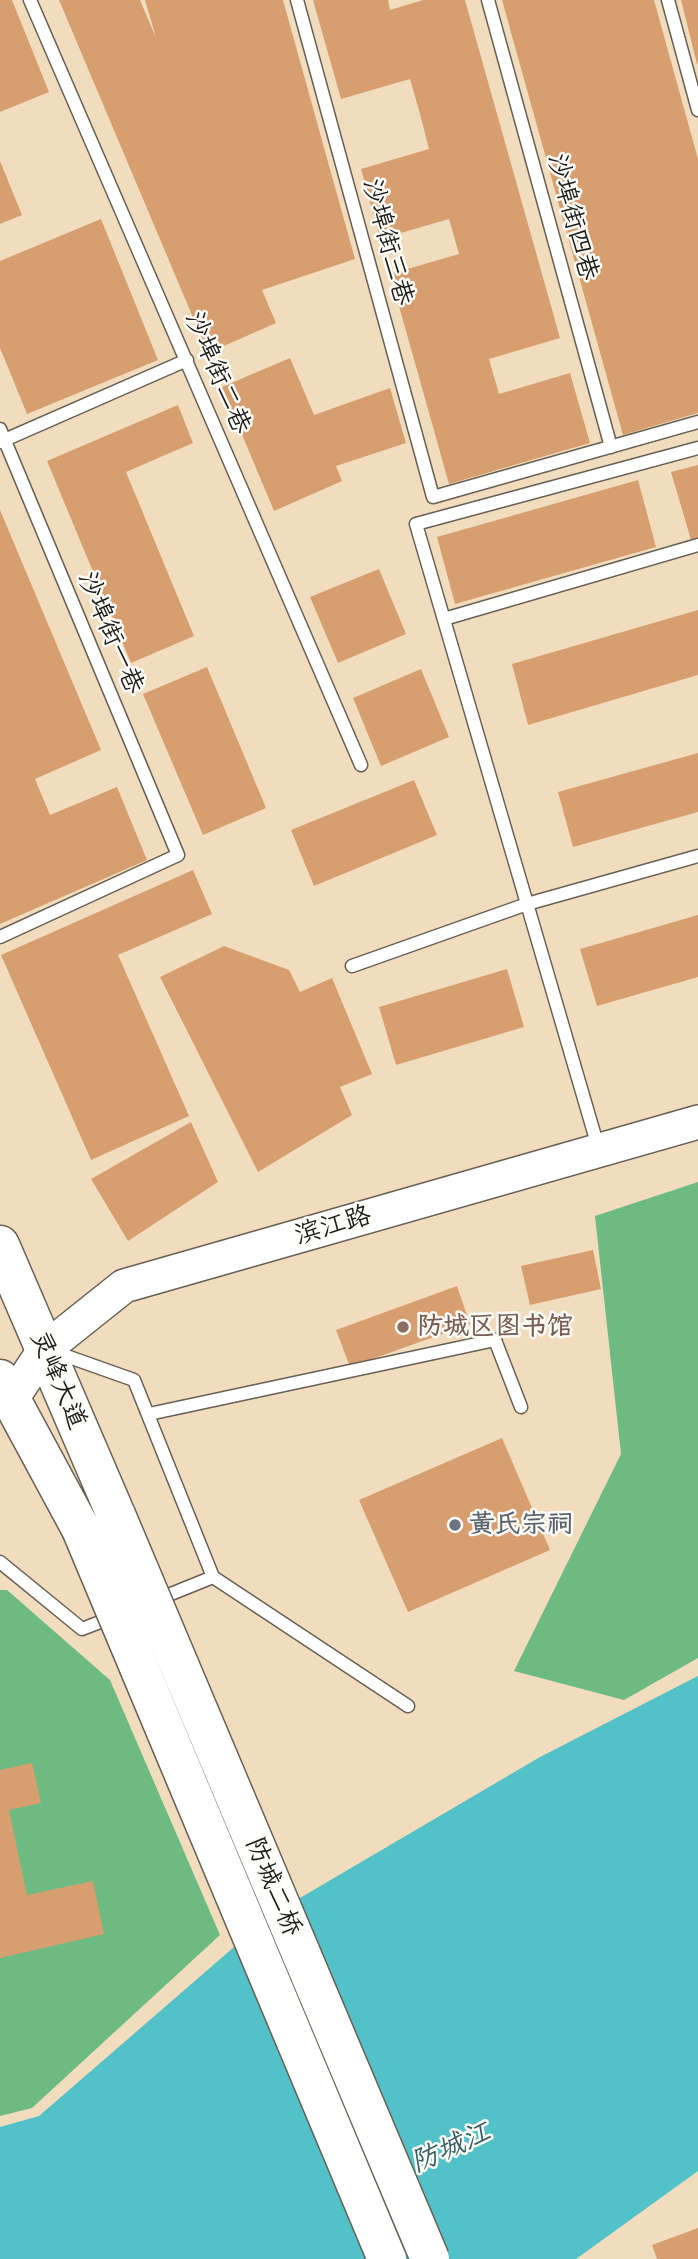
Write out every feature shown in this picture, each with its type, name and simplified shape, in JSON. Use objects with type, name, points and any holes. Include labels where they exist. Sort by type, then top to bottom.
[{"type":"main road","name":"灵峰大道","points":[[0,1245],[116,1515]]},
{"type":"main road","name":"灵峰大道","points":[[5,1389],[81,1529]]},
{"type":"main road","name":"防城二桥","points":[[116,1515],[430,2259]]},
{"type":"main road","name":"防城二桥","points":[[81,1529],[387,2259]]},
{"type":"street","name":"滨江路","points":[[5,1389],[45,1349],[124,1286],[698,1122]]},
{"type":"lane","name":"沙埠街二巷","points":[[30,0],[361,765]]},
{"type":"lane","name":"沙埠街三巷","points":[[297,0],[433,497],[611,447]]},
{"type":"lane","name":"沙埠街四巷","points":[[488,0],[611,447]]},
{"type":"lane","points":[[668,0],[698,110]]},
{"type":"lane","points":[[1,437],[187,360]]},
{"type":"lane","points":[[611,447],[698,422]]},
{"type":"lane","name":"沙埠街一巷","points":[[0,937],[177,855],[1,437]]},
{"type":"lane","points":[[599,1150],[416,524],[698,448]]},
{"type":"lane","points":[[444,619],[698,545]]},
{"type":"lane","points":[[352,966],[527,904],[698,856]]},
{"type":"lane","points":[[149,1414],[495,1340],[521,1407]]},
{"type":"lane","points":[[45,1349],[134,1380],[213,1577],[408,1706]]},
{"type":"lane","points":[[0,1562],[82,1629],[213,1577]]},
{"type":"green space","points":[[698,1182],[698,1658],[624,1700],[514,1671],[621,1454],[595,1216]]},
{"type":"green space","points":[[0,1590],[7,1590],[110,1680],[220,1935],[32,2108],[0,2116]]},
{"type":"water","name":"防城江","points":[[698,1676],[698,2171],[576,2259],[0,2259],[0,2127],[39,2116],[271,1915],[540,1757]]},
{"type":"building","points":[[0,0],[12,0],[49,92],[0,112]]},
{"type":"building","points":[[59,0],[140,0],[156,38],[145,0],[283,0],[355,259],[262,290],[276,323],[208,353]]},
{"type":"building","points":[[313,0],[388,0],[390,10],[423,0],[465,0],[560,338],[489,359],[499,394],[570,373],[590,443],[449,484],[390,274],[459,254],[449,219],[380,239],[361,169],[429,149],[420,114],[410,79],[341,99]]},
{"type":"building","points":[[502,0],[654,0],[698,159],[698,413],[623,435]]},
{"type":"building","points":[[681,0],[698,0],[698,64],[697,64]]},
{"type":"building","points":[[0,161],[22,215],[0,224]]},
{"type":"building","points":[[101,219],[158,360],[27,414],[0,348],[0,261]]},
{"type":"building","points":[[290,358],[314,415],[390,388],[406,443],[336,466],[342,481],[274,511],[222,387]]},
{"type":"building","points":[[178,405],[193,443],[126,472],[194,636],[131,663],[47,461]]},
{"type":"building","points":[[698,465],[698,538],[691,540],[671,472]]},
{"type":"building","points":[[638,480],[656,547],[455,604],[437,537]]},
{"type":"building","points":[[0,510],[101,750],[35,779],[50,815],[117,787],[147,860],[0,924]]},
{"type":"building","points":[[379,569],[406,634],[338,663],[310,597]]},
{"type":"building","points":[[698,610],[698,675],[528,725],[512,664]]},
{"type":"building","points":[[207,667],[266,808],[203,835],[143,694]]},
{"type":"building","points":[[421,669],[449,737],[381,766],[353,698]]},
{"type":"building","points":[[698,753],[698,812],[573,847],[558,792]]},
{"type":"building","points":[[414,780],[437,835],[314,886],[291,830]]},
{"type":"building","points":[[193,870],[212,914],[118,955],[189,1116],[91,1160],[1,955]]},
{"type":"building","points":[[698,915],[698,977],[597,1006],[580,949]]},
{"type":"building","points":[[224,946],[289,970],[300,992],[332,978],[372,1074],[340,1087],[352,1115],[258,1172],[160,977]]},
{"type":"building","points":[[507,969],[524,1027],[396,1065],[379,1007]]},
{"type":"building","points":[[191,1122],[218,1182],[128,1241],[91,1179]]},
{"type":"building","points":[[593,1250],[601,1289],[530,1305],[521,1266]]},
{"type":"building","name":"防城区图书馆","points":[[457,1286],[470,1324],[350,1367],[336,1330]]},
{"type":"building","name":"黄氏宗祠","points":[[502,1438],[550,1550],[408,1612],[359,1500]]},
{"type":"building","points":[[32,1763],[41,1803],[9,1810],[27,1895],[93,1881],[104,1934],[0,1958],[0,1770]]},
{"type":"building","points":[[698,2228],[698,2259],[657,2259],[652,2245]]},
{"type":"place","name":"防城区图书馆","points":[[403,1327]]},
{"type":"place","name":"黄氏宗祠","points":[[455,1525]]}]
